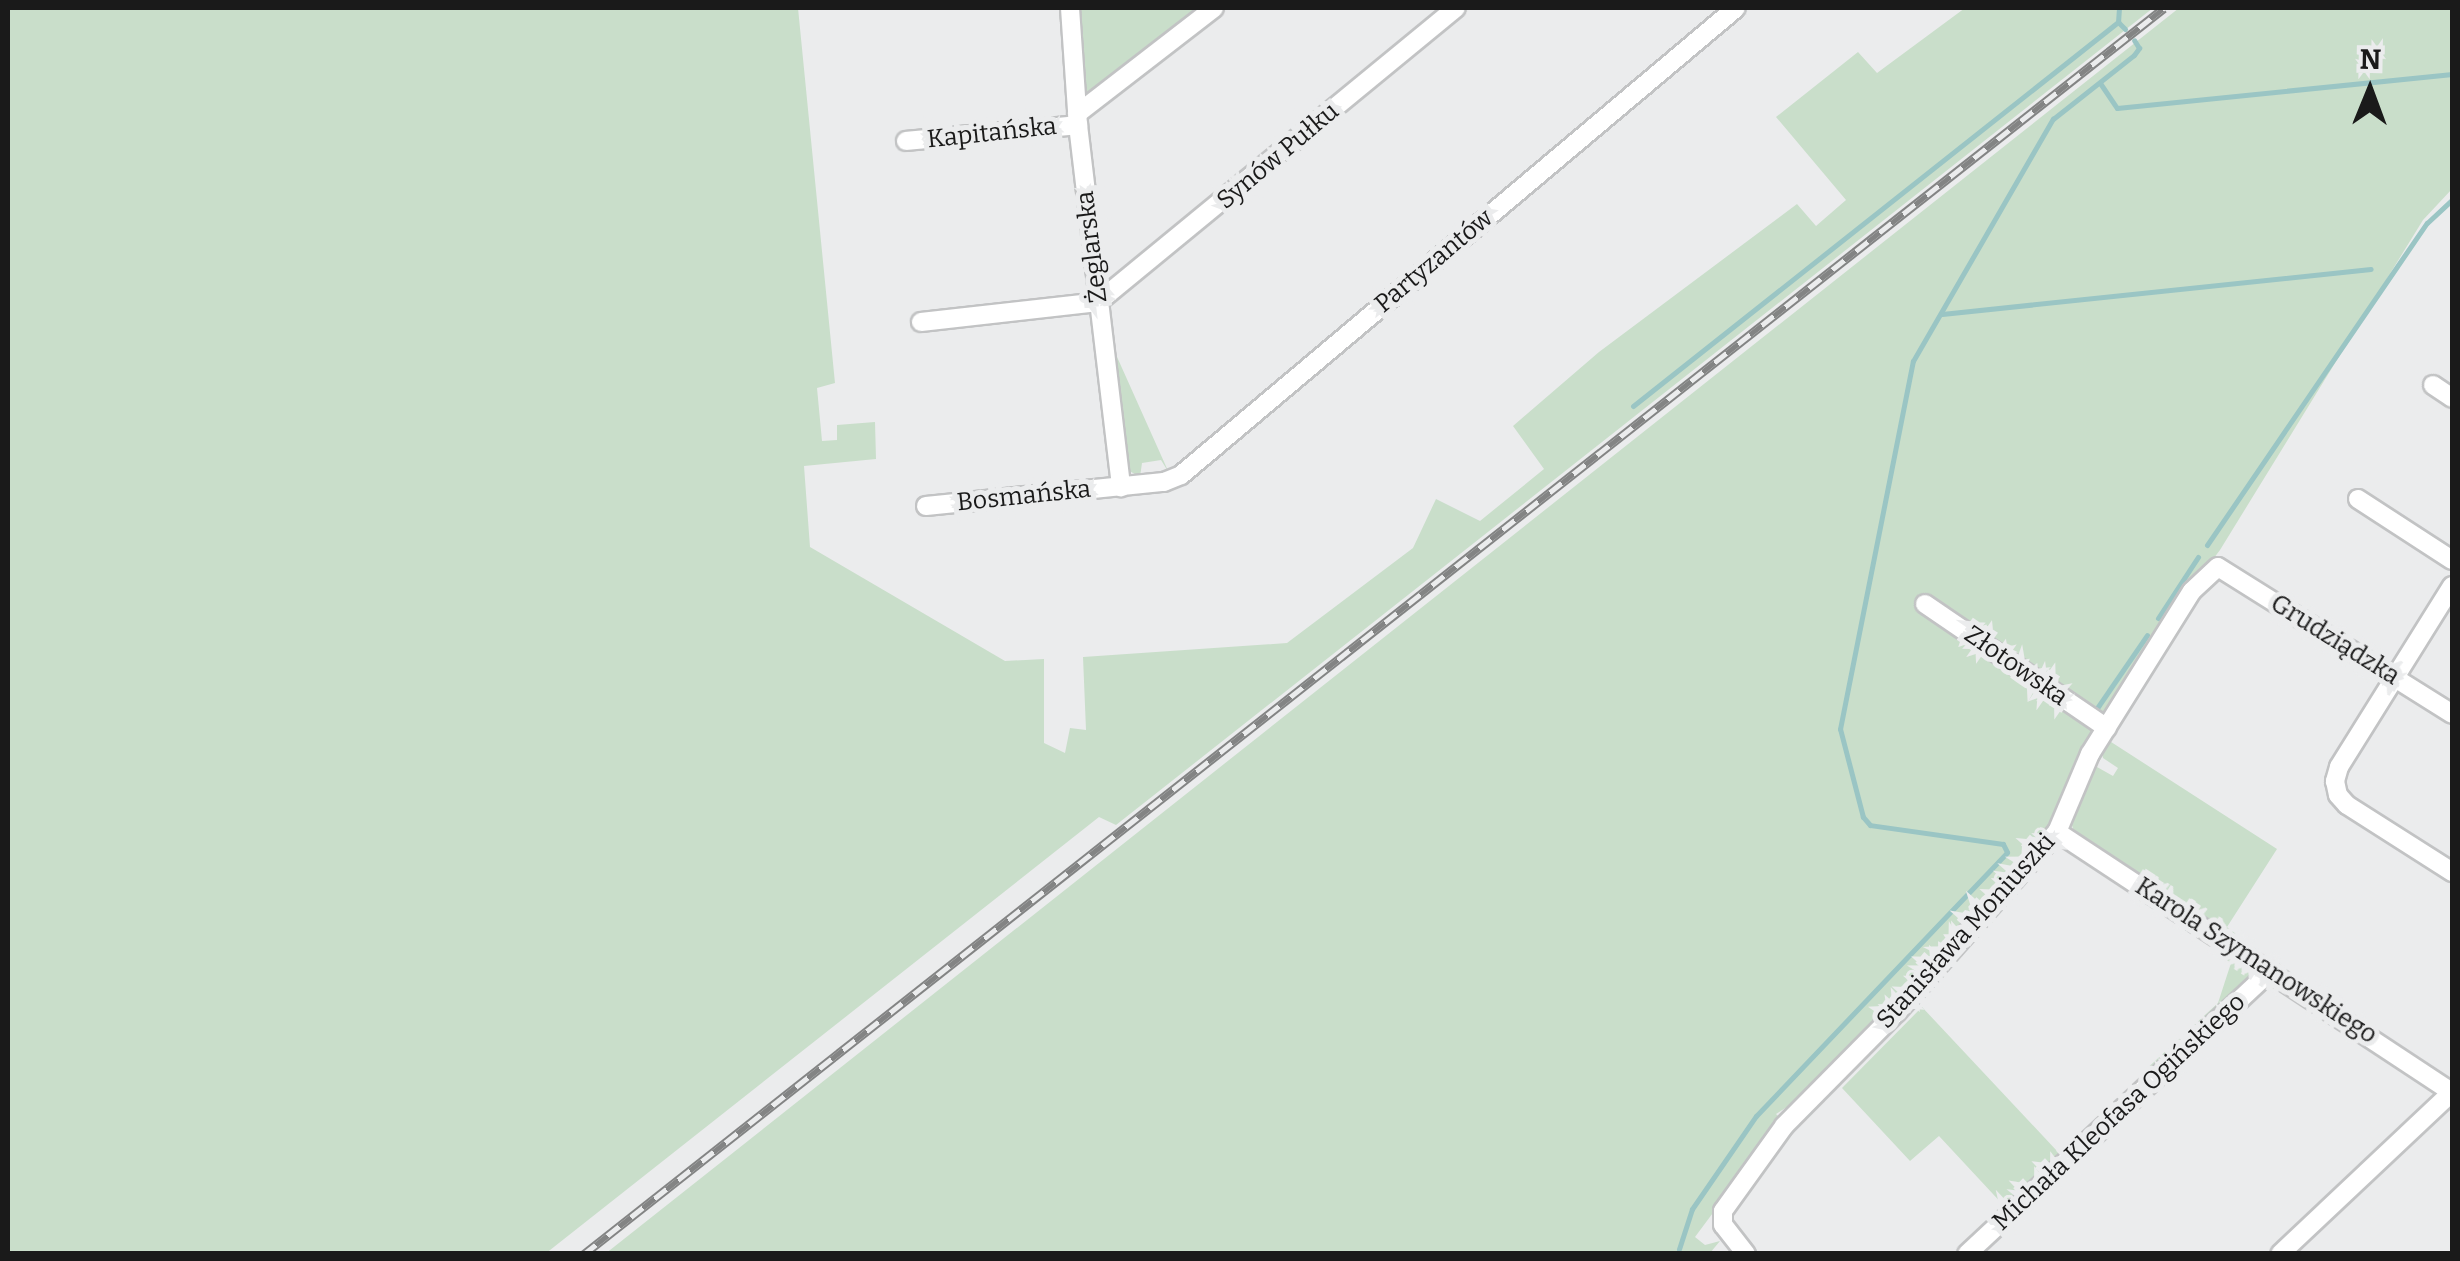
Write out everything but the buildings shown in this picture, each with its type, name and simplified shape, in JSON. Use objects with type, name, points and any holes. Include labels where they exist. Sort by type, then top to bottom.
[{"type":"street","name":"Żeglarska","points":[[1070,8],[1077,119],[1121,487]]},
{"type":"street","points":[[1077,119],[1214,8]]},
{"type":"street","name":"Synów Pułku","points":[[1098,302],[1456,8]]},
{"type":"street","name":"Partyzantów","points":[[1121,487],[1164,482],[1181,475],[1736,8]]},
{"type":"street","name":"Kapitańska","points":[[906,142],[1077,119]]},
{"type":"street","points":[[920,322],[1098,302]]},
{"type":"street","points":[[2433,385],[2452,398]]},
{"type":"street","name":"Bosmańska","points":[[926,506],[1121,487]]},
{"type":"street","points":[[2358,499],[2452,560]]},
{"type":"street","name":"Grudziądzka","points":[[2218,567],[2452,714]]},
{"type":"street","name":"Stanisława Moniuszki","points":[[1746,1254],[1723,1225],[1723,1211],[1784,1126],[1922,984],[2057,832],[2077,777],[2106,728],[2192,591],[2218,567]]},
{"type":"street","points":[[2452,586],[2338,767],[2338,796],[2452,872]]},
{"type":"street","name":"Złotowska","points":[[1925,604],[2106,728]]},
{"type":"street","name":"Karola Szymanowskiego","points":[[2057,832],[2452,1092]]},
{"type":"street","name":"Michała Kleofasa Ogińskiego","points":[[1967,1254],[2271,970]]},
{"type":"street","points":[[2280,1254],[2452,1092]]},
{"type":"green space","points":[[8,8],[798,8],[835,383],[817,388],[822,441],[837,440],[837,425],[875,422],[876,459],[804,466],[810,547],[1005,661],[1044,659],[1044,743],[1065,753],[1070,728],[1086,730],[1083,657],[1287,643],[1413,548],[1436,499],[1480,521],[1544,469],[1513,426],[1599,352],[1797,204],[1816,226],[1846,200],[1776,117],[1858,52],[1877,73],[1965,8],[2153,8],[1116,825],[1099,817],[545,1254],[8,1253]]},
{"type":"green space","points":[[1076,8],[1202,8],[1090,97],[1084,94]]},
{"type":"green space","points":[[2179,8],[2452,8],[2452,189],[2423,220],[2220,550],[2159,631],[2063,792],[2048,831],[1901,999],[1799,1099],[1776,1114],[1782,1120],[1695,1237],[1705,1245],[1720,1241],[1710,1253],[605,1254]]},
{"type":"green space","points":[[1109,339],[1169,473],[1161,460],[1142,463],[1140,477],[1126,469]]},
{"type":"green space","points":[[2108,740],[2277,849],[2227,927],[2236,934],[2226,933],[2076,838],[2069,816],[2088,769],[2097,767],[2113,776],[2118,768],[2103,758],[2101,749]]},
{"type":"green space","points":[[2225,950],[2248,968],[2250,980],[2147,1078],[2142,1073],[2218,1003],[2231,963],[2221,956]]},
{"type":"green space","points":[[1922,1007],[2057,1151],[2067,1143],[2072,1148],[2006,1208],[1939,1136],[1910,1161],[1842,1088]]},
{"type":"waterway","points":[[2119,8],[2118,22],[2125,29]]},
{"type":"waterway","points":[[1633,406],[2118,22]]},
{"type":"waterway","points":[[1679,1249],[1692,1209],[1756,1116],[2007,852],[2003,844],[1870,825],[1863,817],[1840,729],[1913,361],[2053,119],[2134,55],[2139,48],[2134,40]]},
{"type":"waterway","points":[[2100,83],[2117,108],[2452,74]]},
{"type":"waterway","points":[[2207,545],[2427,223],[2452,200]]},
{"type":"waterway","points":[[1942,314],[2371,269]]},
{"type":"waterway","points":[[2158,618],[2198,557]]},
{"type":"waterway","points":[[2095,711],[2147,635]]},
{"type":"railway","points":[[584,1254],[2164,8]]}]
